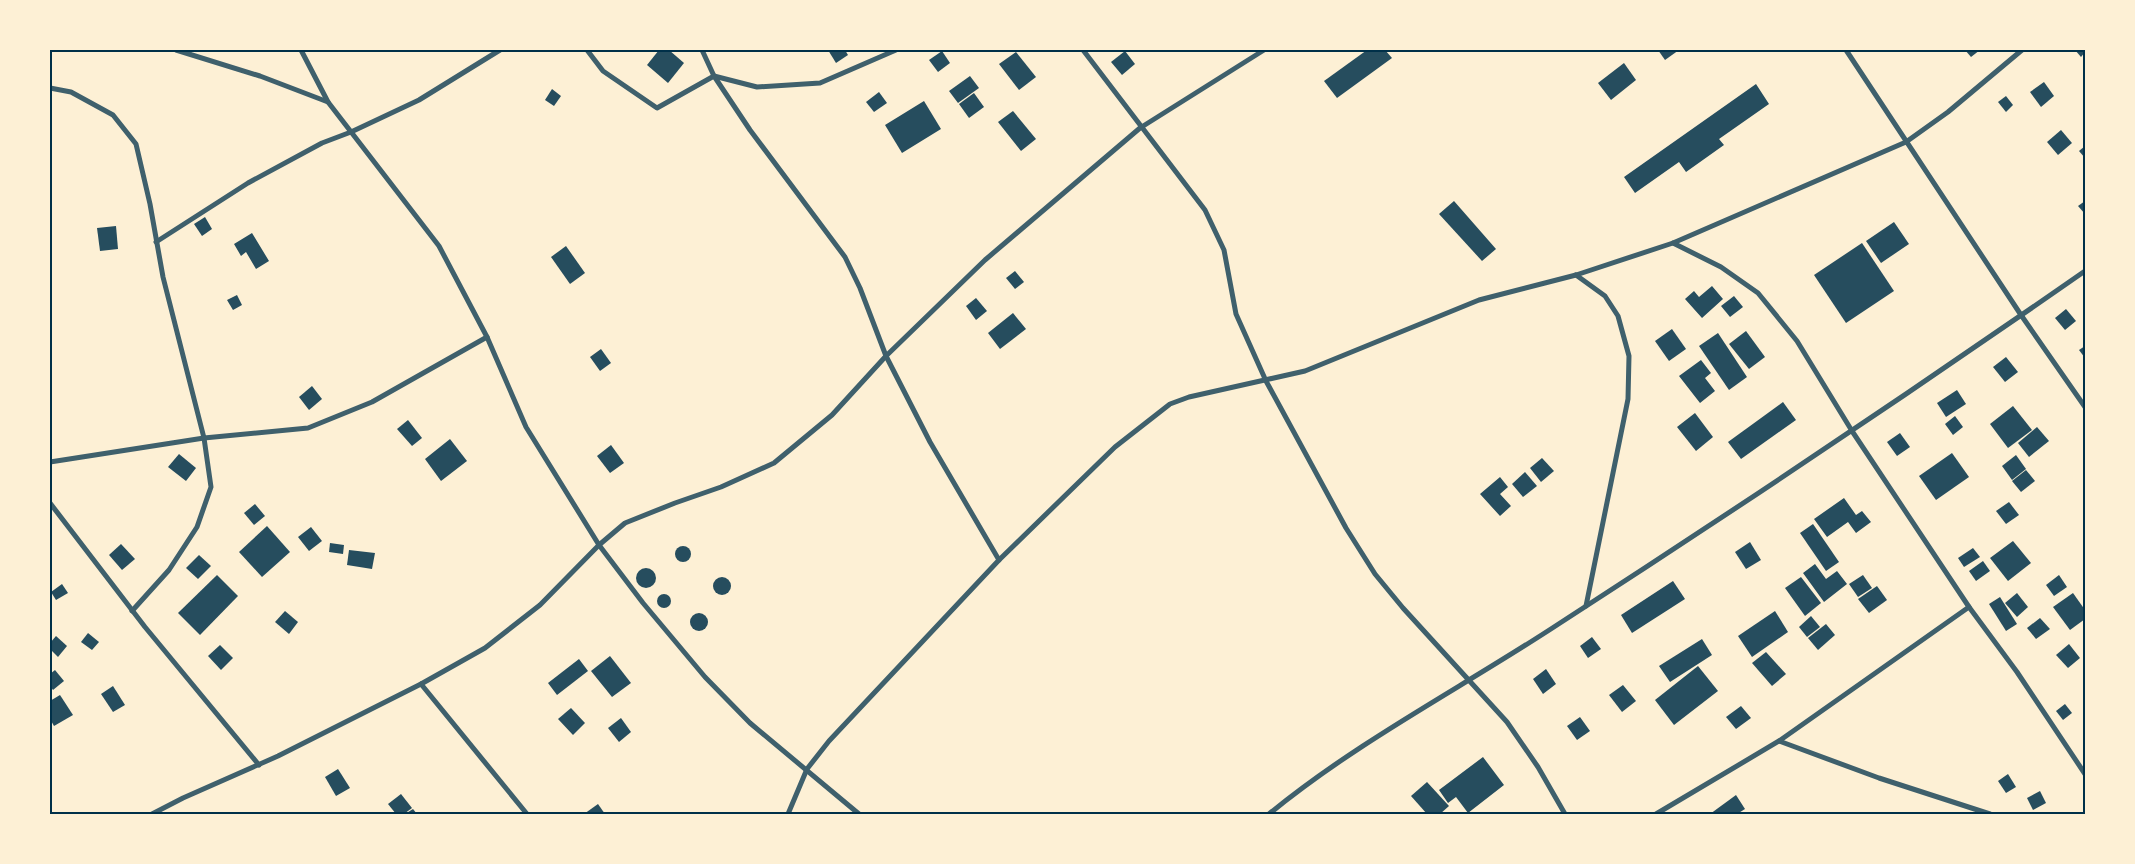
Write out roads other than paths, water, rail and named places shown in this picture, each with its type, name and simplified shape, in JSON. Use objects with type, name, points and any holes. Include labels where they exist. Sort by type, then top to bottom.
[{"type":"street","points":[[176,50],[260,76],[328,102]]},
{"type":"street","points":[[301,50],[328,102],[439,246],[487,337],[526,427],[599,545],[643,603],[705,676],[750,722],[859,814]]},
{"type":"street","points":[[156,242],[248,183],[322,143],[351,132],[419,100],[500,50]]},
{"type":"street","points":[[586,50],[603,71],[657,108],[714,76],[757,87],[820,83],[896,50]]},
{"type":"street","points":[[702,50],[714,76],[750,130],[845,257],[860,288],[886,356],[930,442],[998,560]]},
{"type":"street","points":[[1083,50],[1140,128],[1205,210],[1224,250],[1236,314],[1266,381],[1346,528],[1375,574],[1469,682],[1507,722],[1538,767],[1565,814]]},
{"type":"street","points":[[152,814],[183,798],[259,765],[421,684],[485,648],[540,605],[599,545],[625,523],[721,487],[774,463],[832,415],[886,356],[985,260],[1140,128],[1264,50]]},
{"type":"street","points":[[1846,50],[2021,315],[2085,407]]},
{"type":"street","points":[[788,814],[807,769],[829,741],[998,560],[1115,447],[1170,404],[1305,371],[1344,357],[1479,300],[1576,275],[1673,243],[1906,142],[1948,112],[2022,50]]},
{"type":"street","points":[[50,88],[72,92],[113,115],[136,144],[163,277],[204,438],[211,487],[197,527],[170,570],[132,611]]},
{"type":"street","points":[[1673,243],[1721,267],[1758,293],[1797,341],[1852,431],[1969,607],[2017,672],[2085,774]]},
{"type":"street","points":[[1269,814],[1367,742],[1469,682],[1586,606],[1852,431],[2085,271]]},
{"type":"street","points":[[1576,275],[1605,296],[1618,316],[1629,356],[1628,399],[1586,606]]},
{"type":"street","points":[[50,462],[204,438],[308,428],[327,422],[372,402],[487,337]]},
{"type":"street","points":[[50,503],[132,611],[259,765]]},
{"type":"street","points":[[1656,814],[1779,741],[1969,607]]},
{"type":"street","points":[[421,684],[527,814]]},
{"type":"street","points":[[1779,741],[1879,778],[1990,814]]}]
